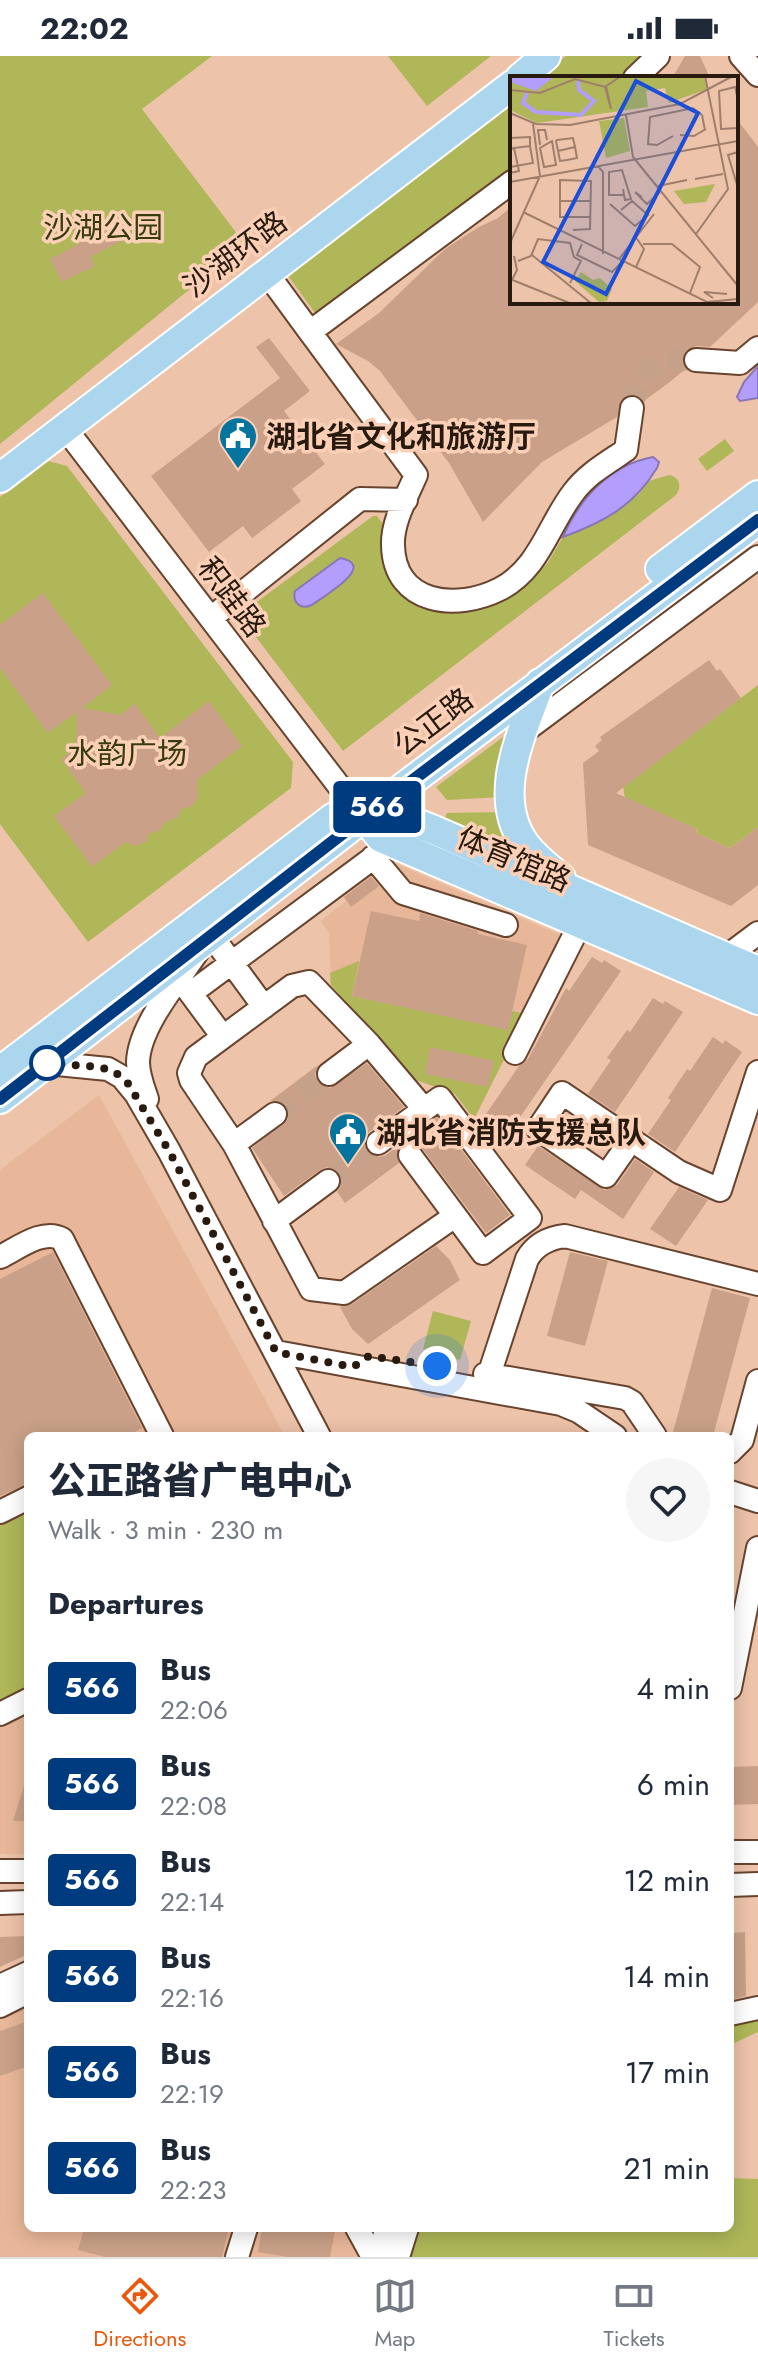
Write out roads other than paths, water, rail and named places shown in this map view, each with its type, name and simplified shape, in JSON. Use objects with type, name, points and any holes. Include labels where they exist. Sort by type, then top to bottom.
[{"type":"main road","points":[[522,76],[546,56]]},
{"type":"main road","name":"沙湖环路","points":[[0,478],[510,87]]},
{"type":"main road","name":"公正路","points":[[0,1099],[208,939],[364,809],[758,495]]},
{"type":"main road","name":"公正路","points":[[0,1071],[540,683],[758,520]]},
{"type":"main road","points":[[540,683],[522,733],[510,781],[510,804],[514,823],[526,845],[571,891]]},
{"type":"main road","name":"体育馆路","points":[[364,809],[381,838],[382,851],[580,924],[758,1000]]},
{"type":"main road","name":"体育馆路","points":[[364,809],[571,891],[758,971]]},
{"type":"street","points":[[637,76],[658,56]]},
{"type":"street","points":[[741,56],[758,75]]},
{"type":"street","points":[[310,332],[510,183]]},
{"type":"street","points":[[266,272],[416,475],[393,534],[393,544],[396,563],[408,585],[430,600],[463,599],[490,593],[525,571],[574,492],[595,470],[626,450],[632,408]]},
{"type":"street","points":[[696,360],[740,363],[758,348]]},
{"type":"street","name":"积跬路","points":[[65,428],[214,622],[364,809]]},
{"type":"street","points":[[214,622],[252,587],[250,585],[360,499],[406,500]]},
{"type":"street","points":[[522,733],[758,557]]},
{"type":"street","points":[[185,986],[232,963],[382,851],[400,891],[506,925]]},
{"type":"street","points":[[515,1053],[580,924]]},
{"type":"street","points":[[726,957],[758,933]]},
{"type":"street","points":[[169,1151],[142,1086],[138,1059],[150,1024],[185,986],[208,939],[232,963],[264,1007]]},
{"type":"street","points":[[424,1109],[369,1044],[309,982],[292,986],[196,1057],[189,1073],[234,1144],[311,1289],[339,1294],[350,1290],[455,1216]]},
{"type":"street","points":[[185,986],[223,1037]]},
{"type":"street","points":[[329,1074],[369,1044]]},
{"type":"street","points":[[47,1063],[100,1067],[122,1077],[136,1094],[317,1432]]},
{"type":"street","points":[[632,1139],[679,1172],[720,1190],[758,1072]]},
{"type":"street","points":[[389,1137],[440,1098],[530,1218],[483,1253],[410,1155]]},
{"type":"street","points":[[234,1144],[275,1114]]},
{"type":"street","points":[[274,1221],[328,1181]]},
{"type":"street","points":[[0,1257],[39,1238],[56,1235],[62,1239],[156,1432]]},
{"type":"street","points":[[489,1375],[527,1259],[535,1248],[556,1237],[565,1236],[758,1284]]},
{"type":"street","points":[[276,1352],[561,1404],[578,1411],[609,1432]]},
{"type":"street","points":[[353,1367],[364,1358],[374,1356],[625,1398],[632,1402],[652,1432]]},
{"type":"street","points":[[734,1448],[742,1440],[758,1381]]},
{"type":"street","points":[[734,1493],[758,1501]]},
{"type":"street","points":[[0,1512],[24,1500]]},
{"type":"street","points":[[734,1669],[758,1552]]},
{"type":"street","points":[[0,1714],[24,1702]]},
{"type":"street","points":[[734,1852],[758,1852]]},
{"type":"street","points":[[0,1871],[24,1871]]},
{"type":"street","points":[[734,1885],[758,1884]]},
{"type":"street","points":[[0,1903],[24,1902]]},
{"type":"street","points":[[0,1986],[24,1975]]},
{"type":"street","points":[[0,2006],[24,1994]]},
{"type":"street","points":[[734,2013],[758,2008]]},
{"type":"street","points":[[237,2257],[245,2232]]},
{"type":"street","points":[[359,2232],[373,2257]]},
{"type":"street","points":[[380,2257],[385,2232]]},
{"type":"street","points":[[398,2257],[406,2232]]},
{"type":"tunnel","points":[[632,408],[639,377],[663,358],[696,360]]},
{"type":"tunnel","points":[[275,1114],[329,1074]]},
{"type":"tunnel","points":[[328,1181],[378,1143]]},
{"type":"place","name":"湖北省文化和旅游厅","points":[[238,470]]},
{"type":"place","name":"湖北省消防支援总队","points":[[348,1166]]},
{"type":"park label","name":"沙湖公园","points":[[103,227]]},
{"type":"park label","name":"水韵广场","points":[[127,753]]}]
